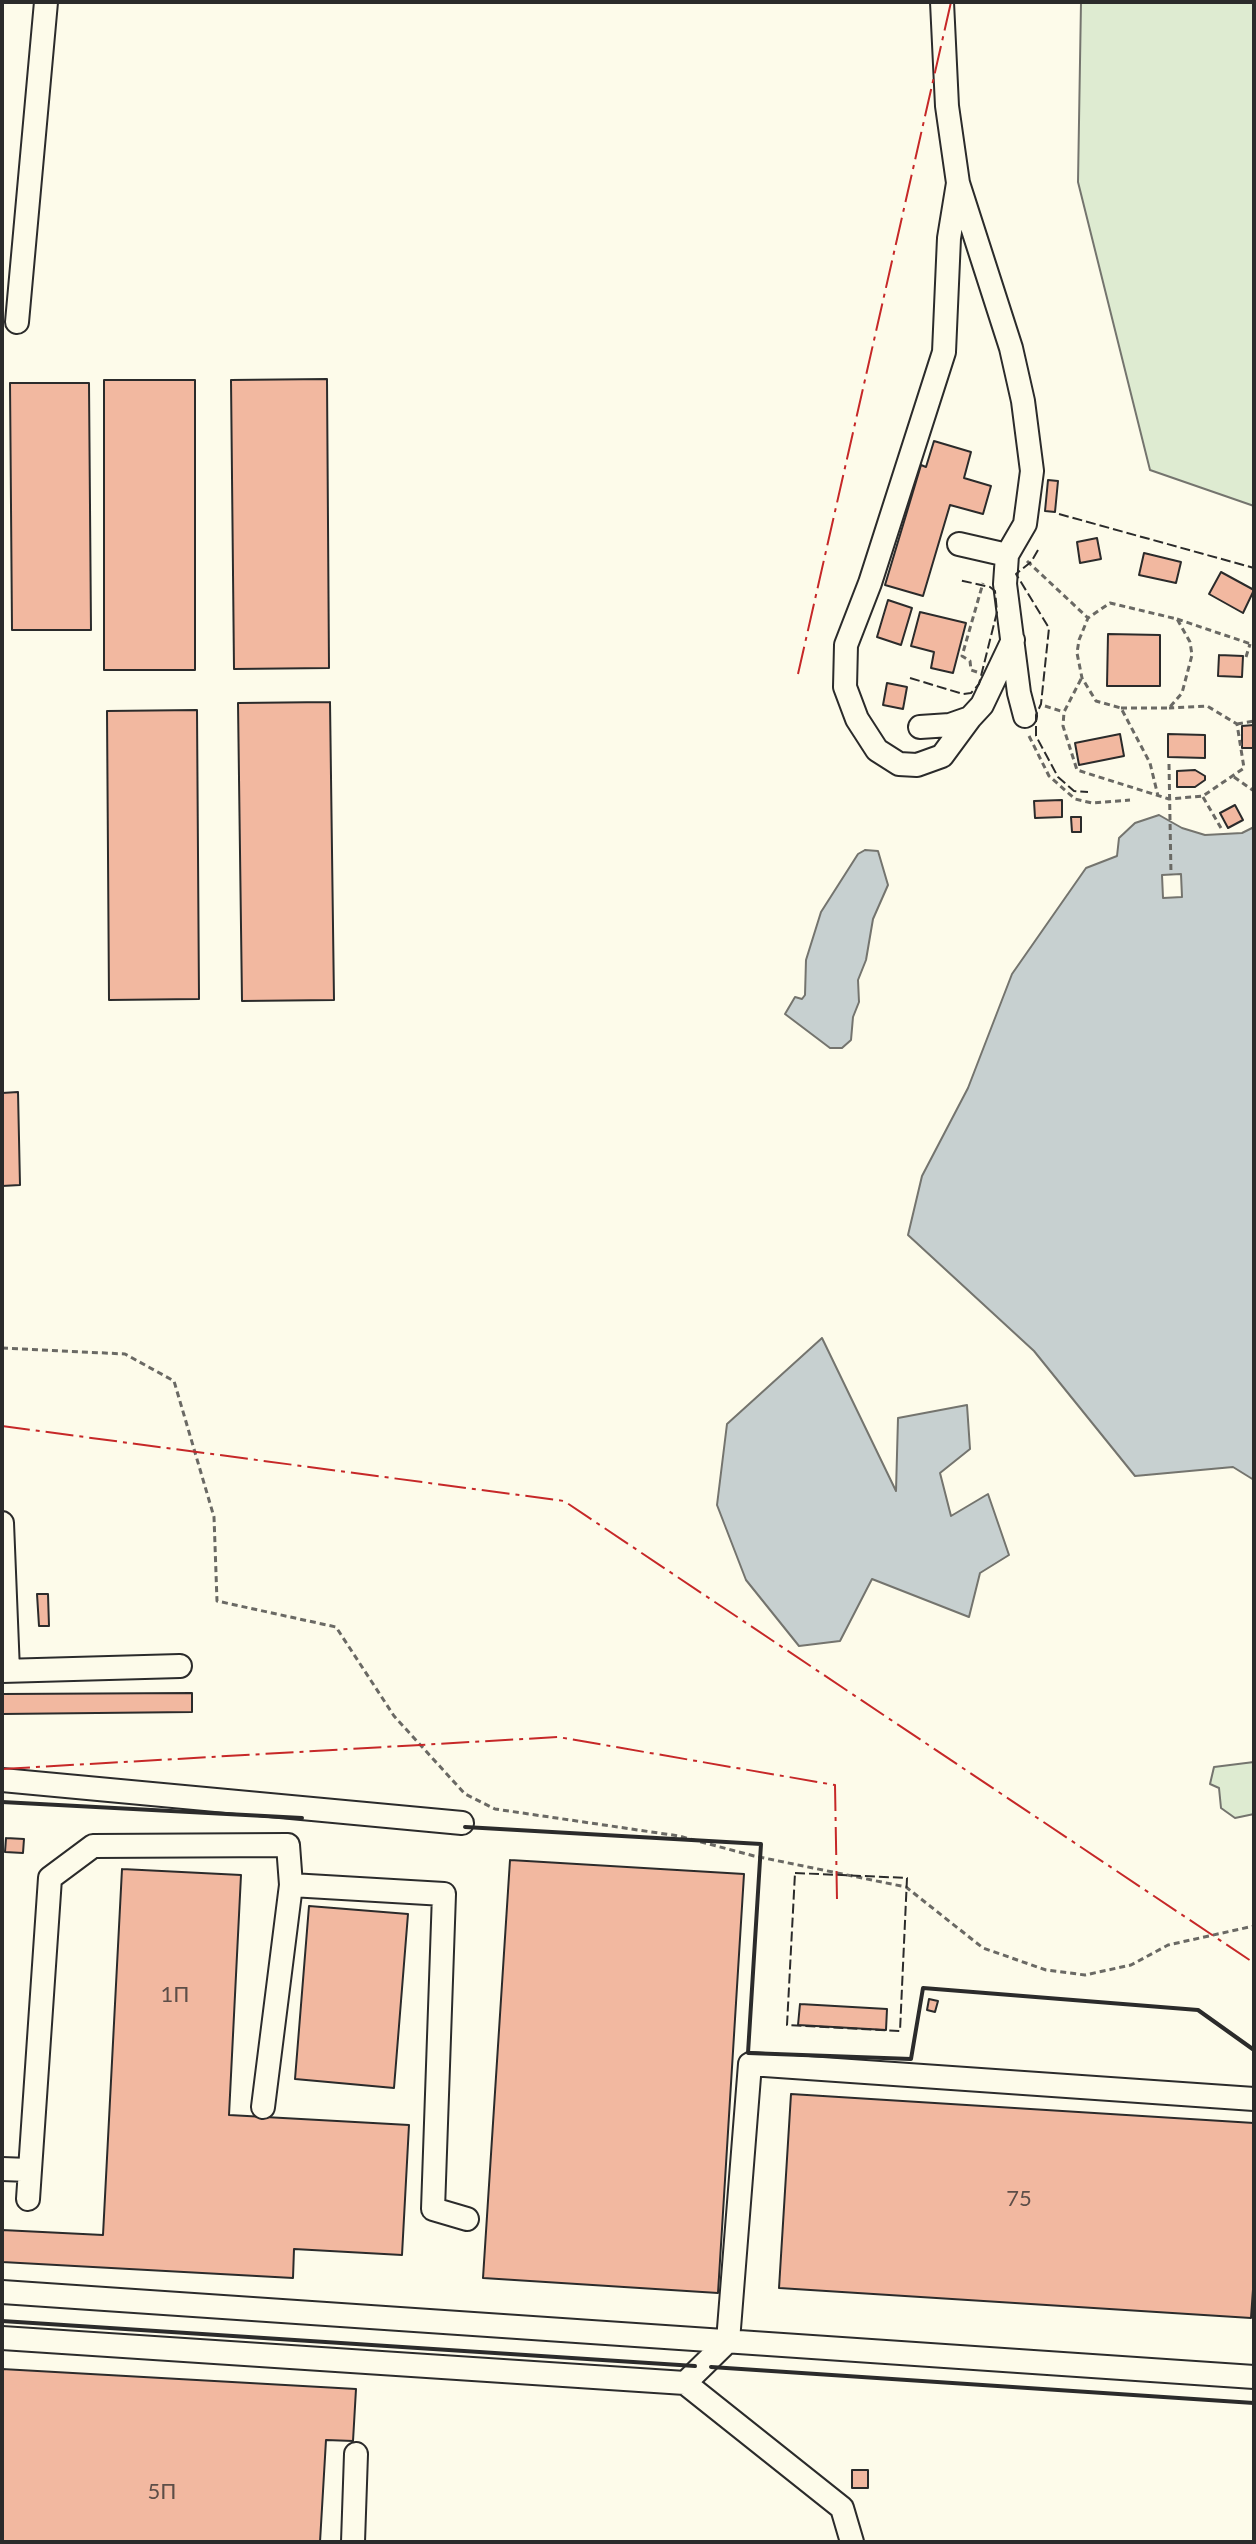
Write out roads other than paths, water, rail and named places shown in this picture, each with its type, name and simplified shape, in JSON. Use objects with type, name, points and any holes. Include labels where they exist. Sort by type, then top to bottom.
[{"type":"lane","points":[[17,322],[46,2]]},
{"type":"lane","points":[[942,2],[947,106],[958,183],[1011,348],[1031,457],[1025,524],[1007,555],[1005,584],[1019,693],[1025,716]]},
{"type":"lane","points":[[958,183],[949,238],[944,352],[870,583],[846,645],[845,687],[857,719],[877,750],[899,764],[917,765],[942,756],[982,705],[1013,640]]},
{"type":"lane","points":[[959,544],[1007,555]]},
{"type":"lane","points":[[920,727],[950,725],[970,718]]},
{"type":"lane","points":[[2,1523],[5,1671],[180,1666]]},
{"type":"lane","points":[[2,1780],[462,1823]]},
{"type":"lane","points":[[28,2199],[50,1878],[93,1846],[288,1845],[291,1885],[263,2107]]},
{"type":"lane","points":[[291,1885],[444,1894],[433,2209],[467,2219]]},
{"type":"lane","points":[[685,2383],[728,2341],[750,2064],[1254,2099]]},
{"type":"lane","points":[[2,2169],[29,2170]]},
{"type":"lane","points":[[2,2292],[1254,2377]]},
{"type":"lane","points":[[2,2338],[685,2383],[842,2508],[852,2542]]},
{"type":"lane","points":[[353,2542],[356,2454]]}]
